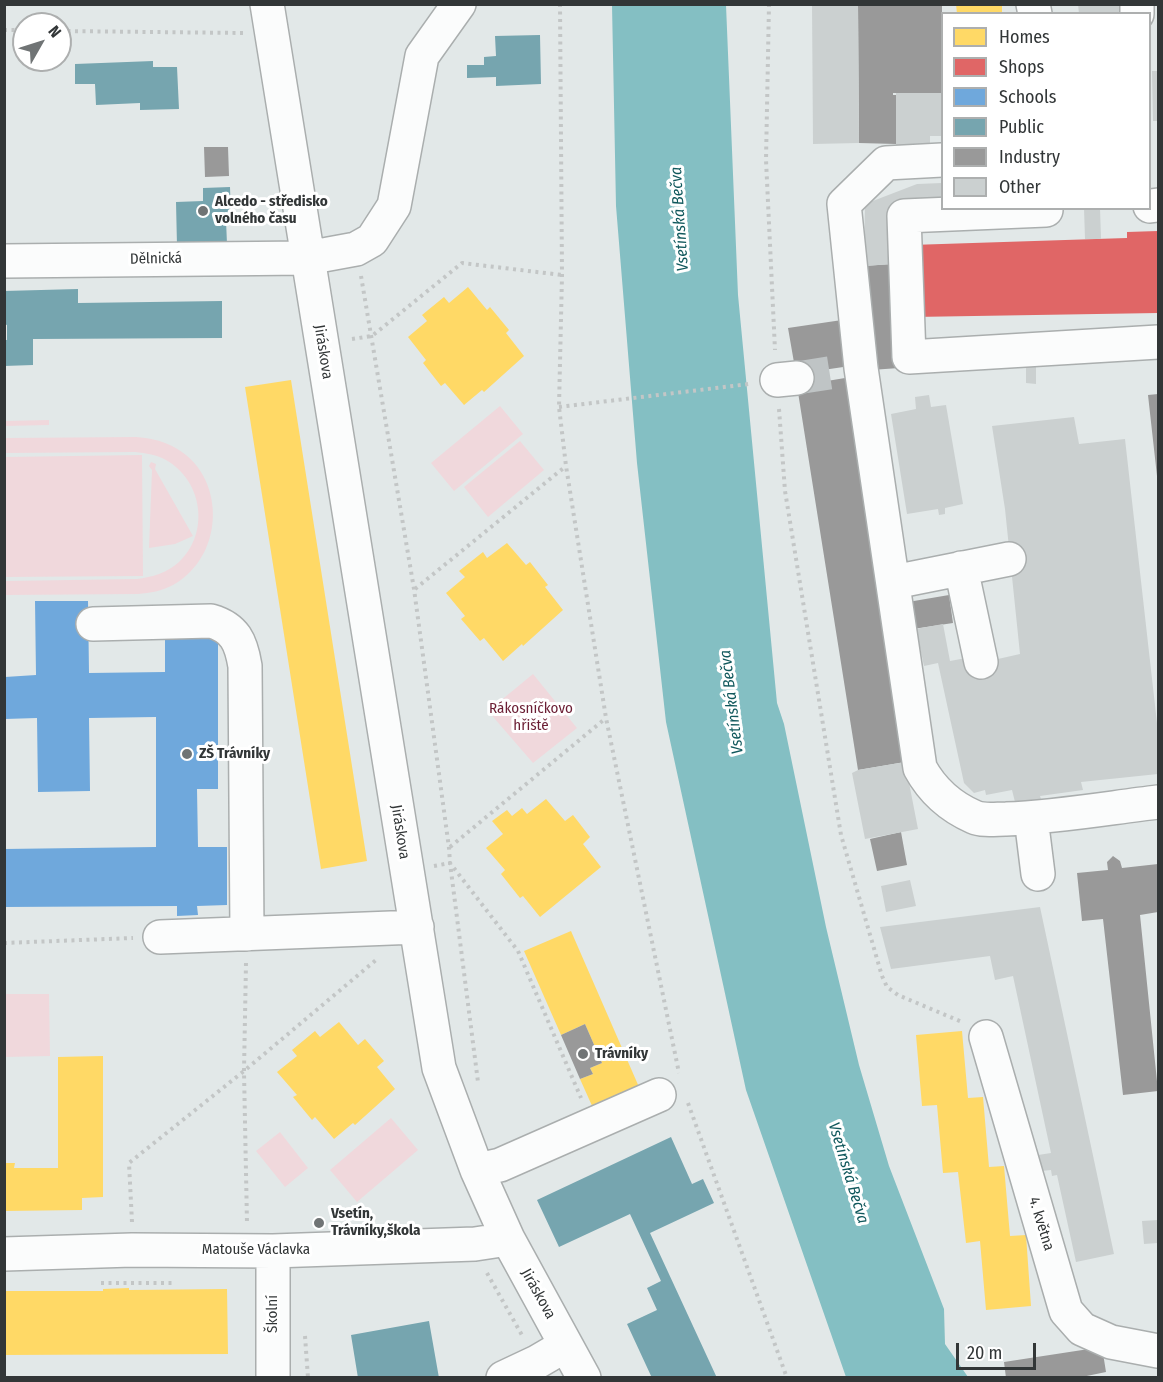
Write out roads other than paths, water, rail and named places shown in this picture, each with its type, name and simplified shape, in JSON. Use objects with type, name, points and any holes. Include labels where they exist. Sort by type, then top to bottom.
[{"type":"street","points":[[307,258],[356,249],[372,240],[394,206],[422,56],[429,4]]},
{"type":"street","points":[[422,56],[459,4]]},
{"type":"street","name":"Jiráskova","points":[[270,19],[406,872],[402,927],[439,1068],[477,1170],[508,1239],[584,1377]]},
{"type":"street","points":[[941,160],[886,164],[844,204],[854,369],[894,582],[920,768],[939,794],[976,818],[1031,818],[1158,802]]},
{"type":"street","points":[[1046,210],[904,216],[909,357],[1158,342]]},
{"type":"street","name":"Dělnická","points":[[4,261],[307,258]]},
{"type":"street","points":[[894,582],[1009,559]]},
{"type":"street","points":[[961,568],[981,662]]},
{"type":"street","points":[[93,624],[211,621],[224,625],[234,634],[242,647],[245,666],[247,934]]},
{"type":"street","points":[[1031,818],[1038,874]]},
{"type":"street","points":[[160,937],[402,927]]},
{"type":"street","name":"4. května","points":[[986,1037],[1066,1311],[1082,1329],[1111,1342],[1158,1351]]},
{"type":"street","points":[[477,1170],[500,1165],[674,1088]]},
{"type":"street","name":"Matouše Václavka","points":[[4,1254],[475,1244],[508,1239]]},
{"type":"street","name":"Školní","points":[[260,1250],[273,1377]]},
{"type":"street","points":[[503,1377],[537,1362],[566,1345]]},
{"type":"water","name":"Vsetínská Bečva","points":[[612,5],[726,5],[738,295],[777,703],[784,724],[826,927],[859,1065],[889,1166],[944,1309],[945,1344],[968,1377],[846,1377],[746,1090],[666,722],[637,463],[616,206]]},
{"type":"tunnel","points":[[797,378],[848,370]]},
{"type":"place","name":"Alcedo - středisko volného času","points":[[203,211]]},
{"type":"place","name":"ZŠ Trávníky","points":[[187,754]]},
{"type":"place","name":"Trávníky","points":[[583,1054]]},
{"type":"place","name":"Vsetín, Trávníky,škola","points":[[319,1223]]},
{"type":"park label","name":"Rákosníčkovo hřiště","points":[[531,718]]}]
